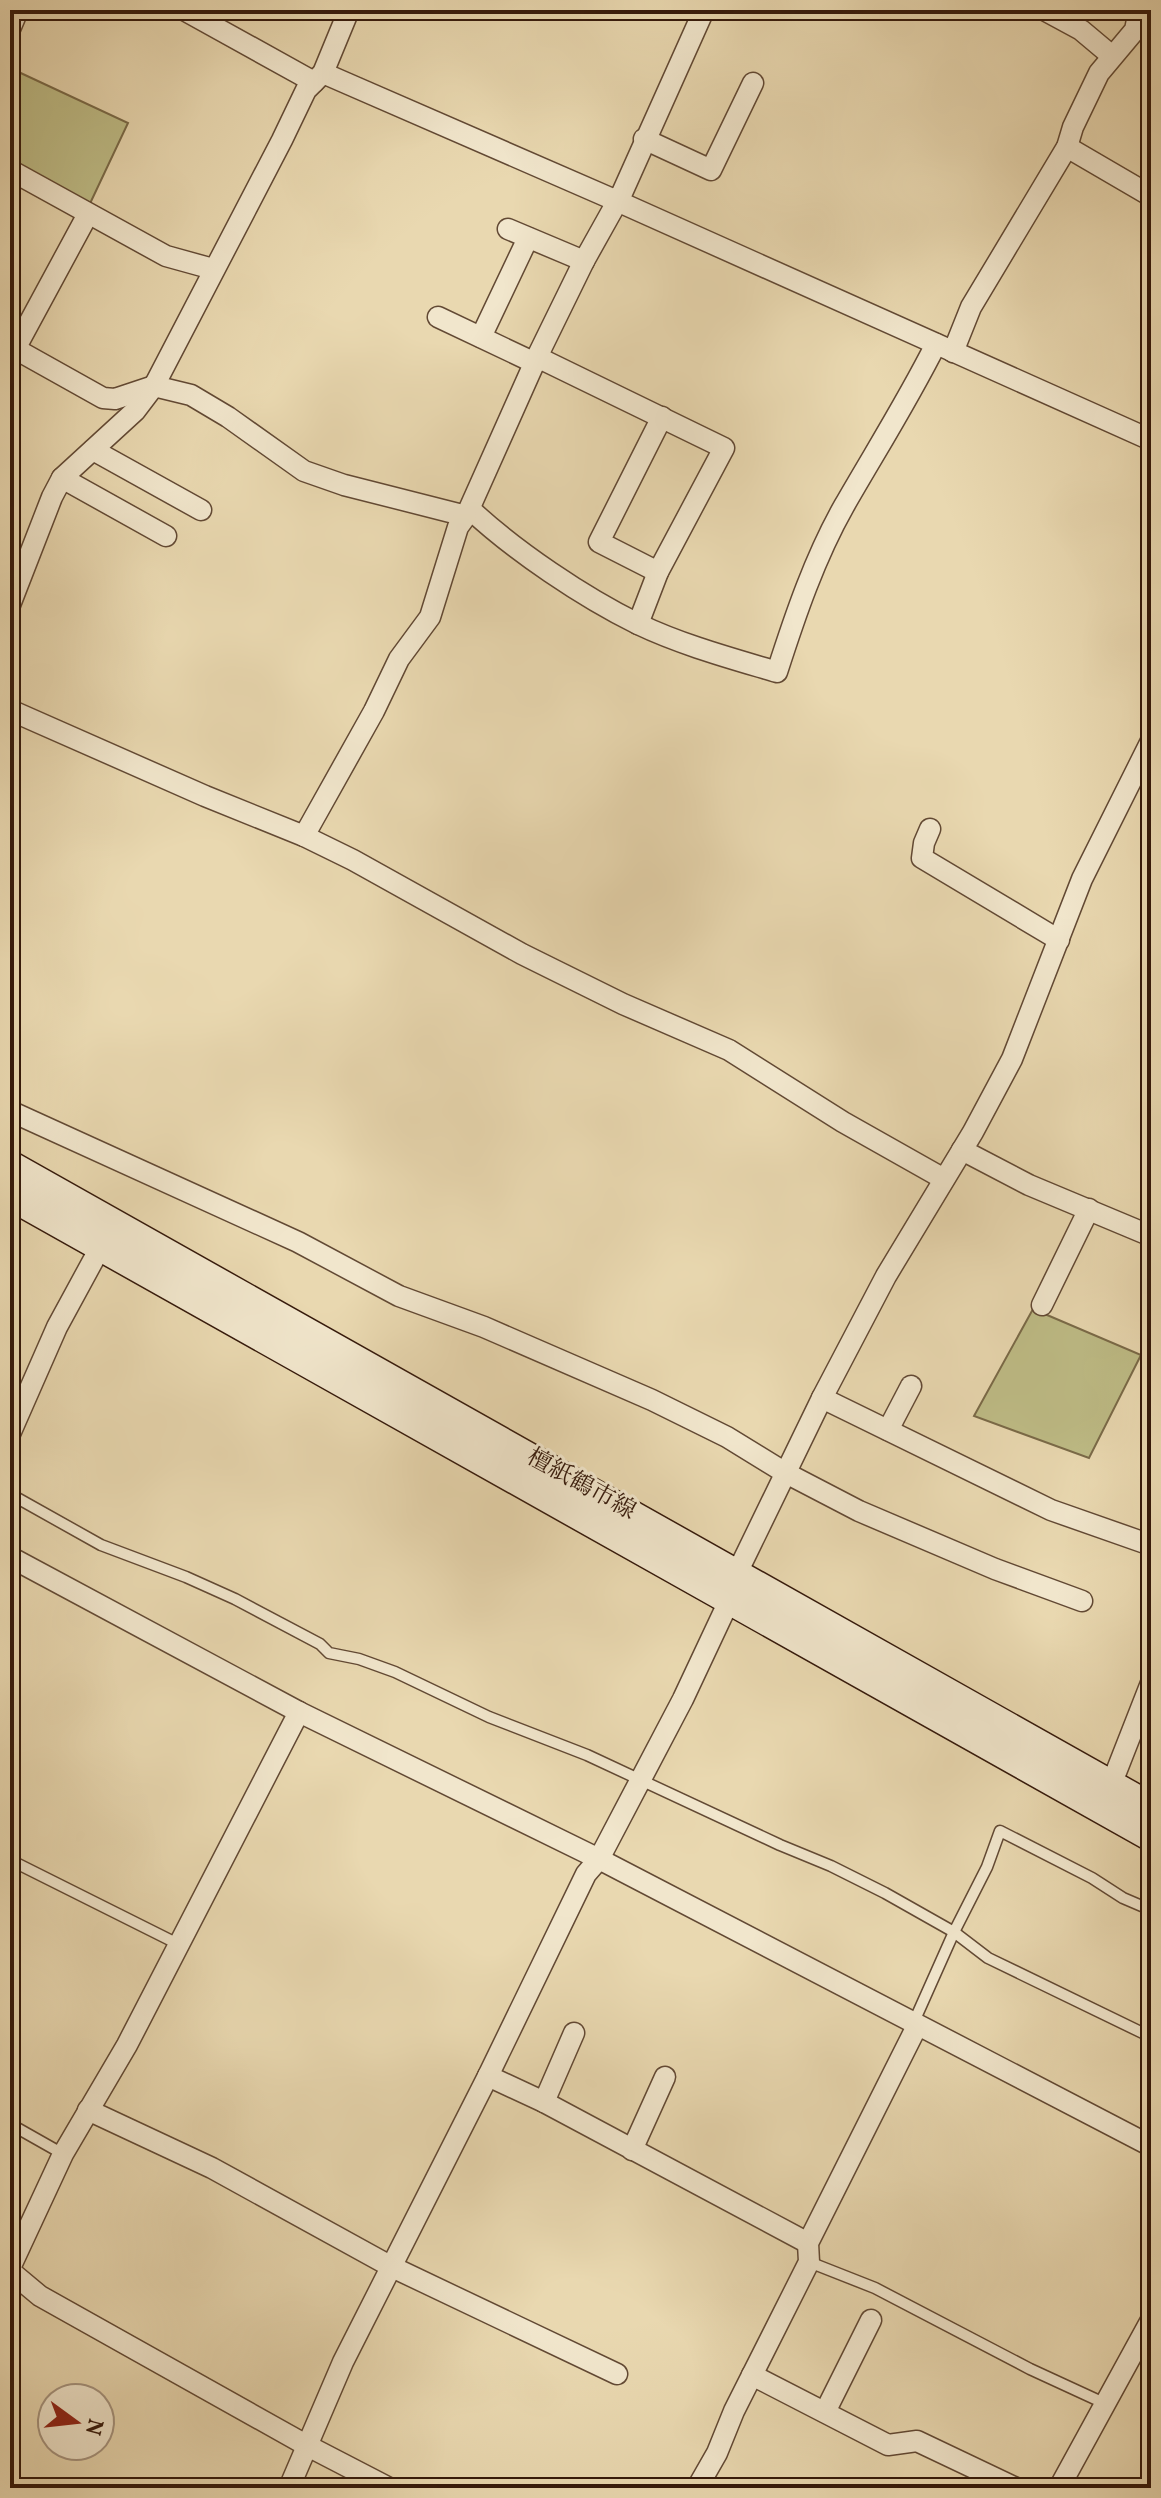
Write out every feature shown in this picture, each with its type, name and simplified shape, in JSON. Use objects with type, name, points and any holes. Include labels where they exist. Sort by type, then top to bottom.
[{"type":"main road","name":"檀紙鶴市線","points":[[10,1165],[1151,1807]]},
{"type":"main road","name":"檀紙鶴市線","points":[[10,1196],[1151,1837]]},
{"type":"street","points":[[10,29],[18,10]]},
{"type":"street","points":[[184,10],[319,78],[617,201],[1151,440]]},
{"type":"street","points":[[10,605],[62,478],[135,411],[154,386],[306,90],[319,78],[349,10]]},
{"type":"street","points":[[304,836],[374,711],[399,659],[430,617],[458,527],[468,513],[584,261],[617,201],[704,10]]},
{"type":"street","points":[[1044,10],[1081,30],[1112,56]]},
{"type":"street","points":[[88,214],[12,347],[103,398],[115,399],[154,386],[191,395],[304,471],[344,485],[468,513],[551,572],[638,624],[707,651],[777,672],[795,616],[843,508],[971,307],[1067,147],[1073,127],[1099,73],[1135,30],[1139,10]]},
{"type":"street","points":[[644,139],[711,170],[753,83]]},
{"type":"street","points":[[1067,147],[1151,196]]},
{"type":"street","points":[[10,170],[166,256],[213,269]]},
{"type":"street","points":[[508,229],[584,261]]},
{"type":"street","points":[[481,337],[528,238]]},
{"type":"street","points":[[438,317],[724,448],[658,572],[638,624]]},
{"type":"street","points":[[658,572],[599,542],[662,417]]},
{"type":"street","points":[[93,450],[201,510]]},
{"type":"street","points":[[62,478],[166,536]]},
{"type":"street","points":[[10,710],[304,836],[610,998],[729,1050],[843,1122],[944,1179]]},
{"type":"street","points":[[289,2488],[390,2266],[488,2076],[586,1874],[599,1859],[683,1699],[784,1472],[886,1276],[962,1150],[1012,1059],[1082,879],[1151,741]]},
{"type":"street","points":[[930,829],[922,858],[1059,940]]},
{"type":"street","points":[[10,1111],[298,1242],[399,1296],[484,1327],[652,1400],[727,1437],[784,1472],[859,1511],[995,1569],[1082,1601]]},
{"type":"street","points":[[962,1150],[1029,1185],[1151,1236]]},
{"type":"street","points":[[1042,1305],[1089,1209]]},
{"type":"street","points":[[10,1434],[57,1327],[101,1246]]},
{"type":"street","points":[[888,1430],[911,1386]]},
{"type":"street","points":[[822,1398],[1051,1510],[1145,1543]]},
{"type":"street","points":[[10,1557],[299,1712],[599,1859],[1151,2146]]},
{"type":"street","points":[[1111,1785],[1147,1706],[1151,1683]]},
{"type":"street","points":[[299,1712],[180,1945],[63,2154],[10,2270],[40,2296],[389,2488]]},
{"type":"street","points":[[697,2488],[717,2453],[915,2025]]},
{"type":"street","points":[[544,2102],[574,2033]]},
{"type":"street","points":[[488,2076],[544,2102],[632,2150],[808,2252]]},
{"type":"street","points":[[632,2150],[665,2077]]},
{"type":"street","points":[[88,2110],[212,2168],[390,2266],[617,2374]]},
{"type":"street","points":[[825,2412],[871,2320]]},
{"type":"street","points":[[1059,2488],[1151,2320]]},
{"type":"street","points":[[752,2375],[888,2445],[917,2441],[1016,2488]]},
{"type":"lane","points":[[10,1494],[101,1545],[235,1599],[320,1644],[329,1653],[359,1659],[395,1672],[489,1717],[641,1779],[885,1893],[954,1932],[988,1958],[1151,2037]]},
{"type":"lane","points":[[915,2025],[954,1932],[987,1867],[1000,1831],[1151,1910]]},
{"type":"lane","points":[[10,1860],[180,1945]]},
{"type":"lane","points":[[10,2124],[63,2154]]},
{"type":"lane","points":[[808,2252],[1030,2369],[1106,2404]]},
{"type":"shaded area","points":[[10,68],[128,123],[86,212],[10,167]]},
{"type":"shaded area","points":[[1033,1309],[1141,1355],[1089,1458],[974,1416]]}]
